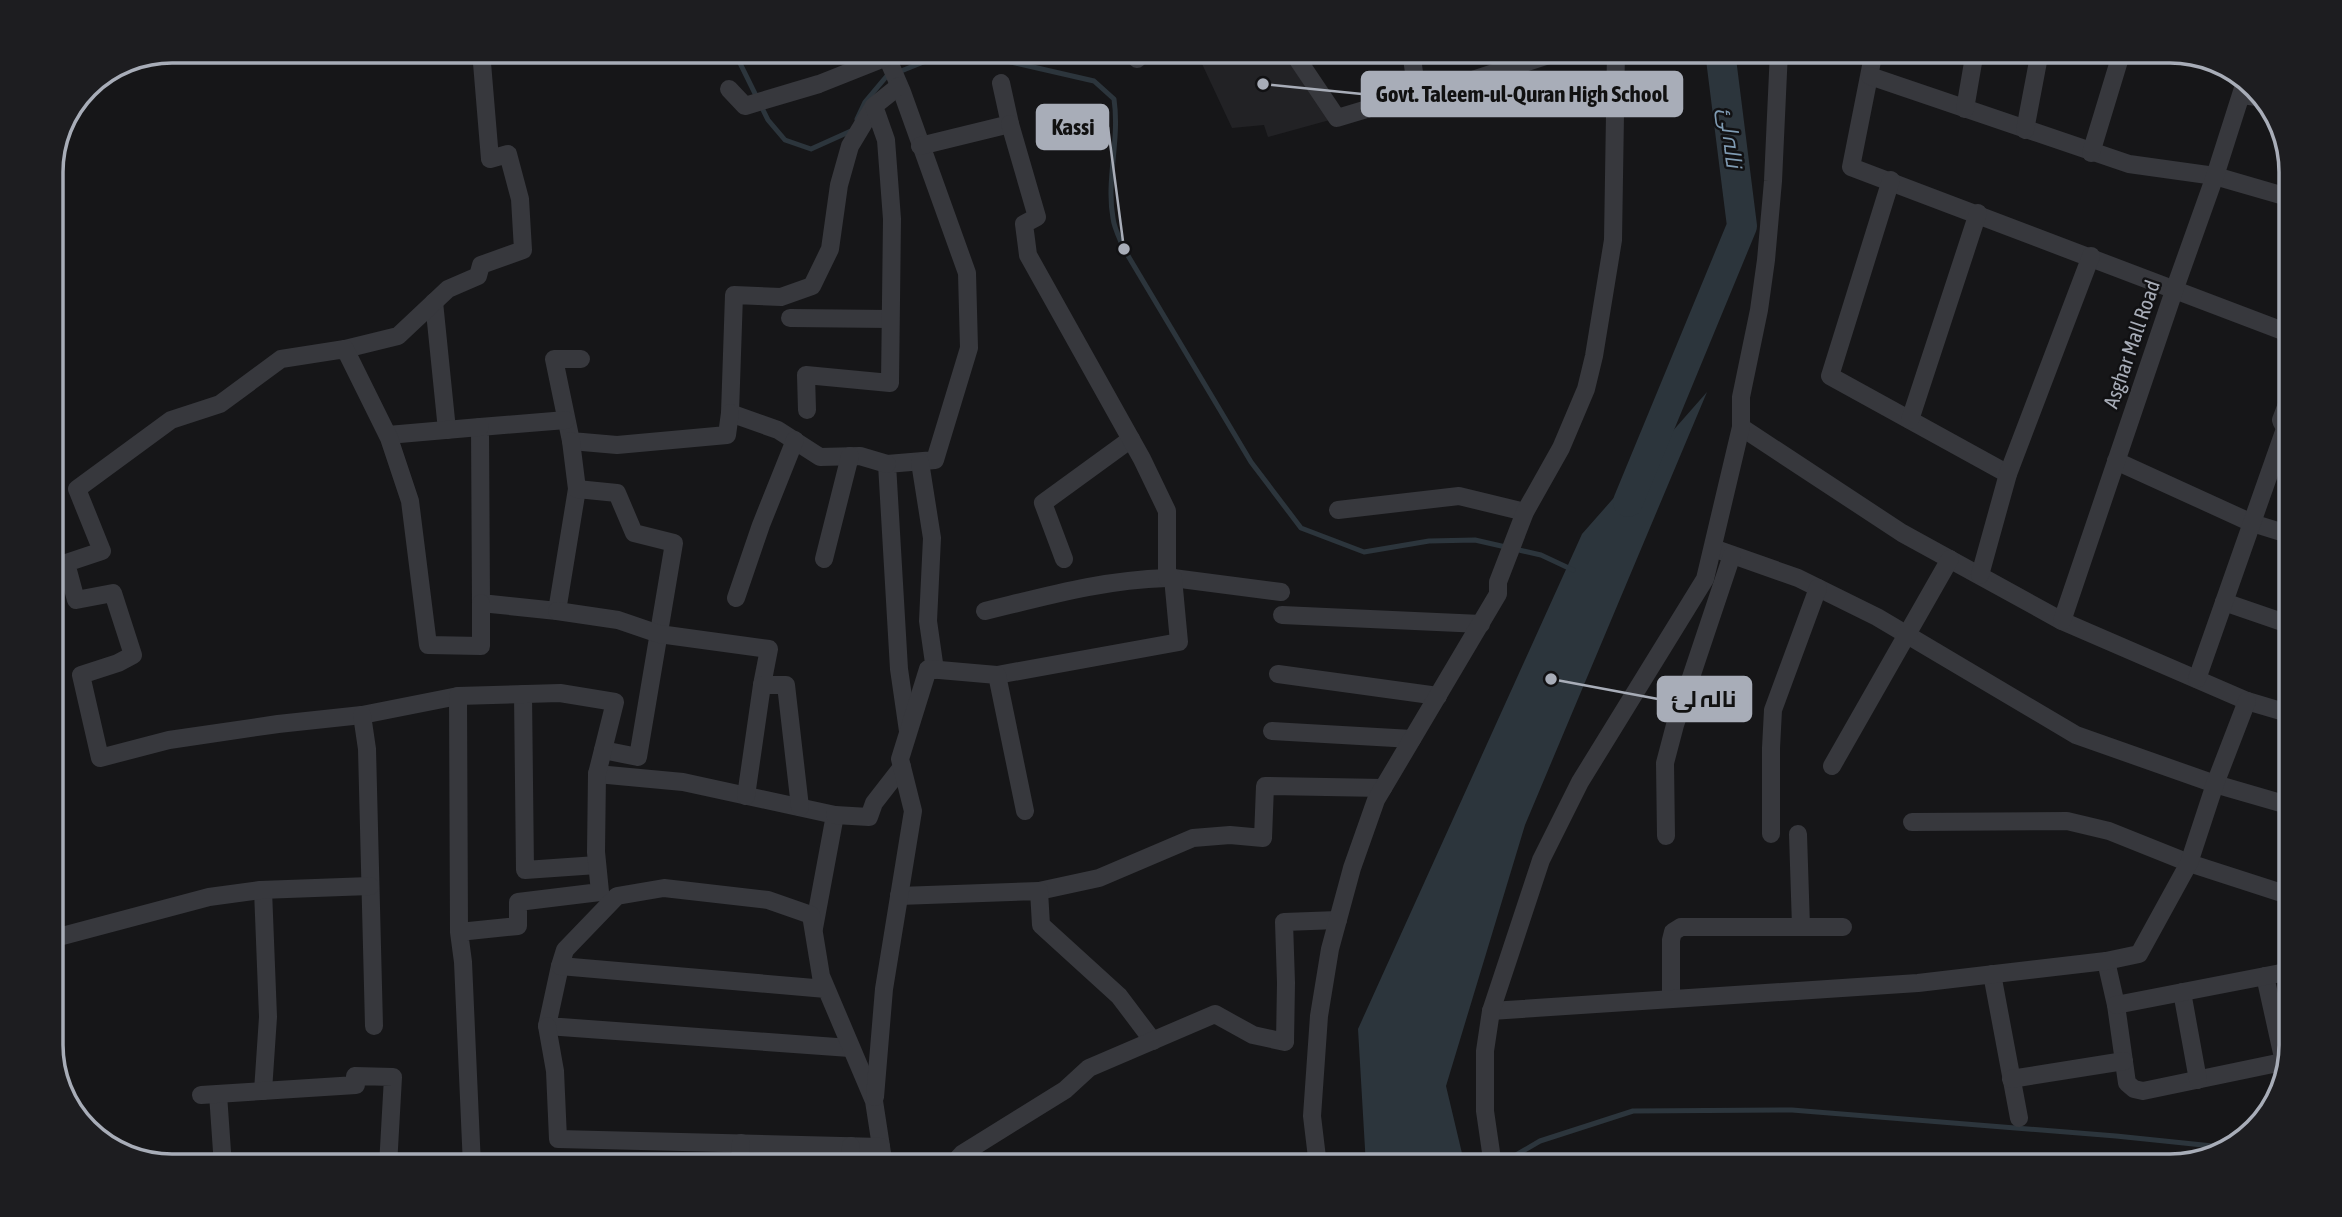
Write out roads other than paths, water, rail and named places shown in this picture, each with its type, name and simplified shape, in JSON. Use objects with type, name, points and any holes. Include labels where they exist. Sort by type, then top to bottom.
[{"type":"street","points":[[459,932],[519,926],[517,902],[600,892],[597,865],[597,774],[615,702],[560,693],[458,695],[362,715],[169,740],[100,758],[81,675],[133,655],[113,593],[76,600],[66,563],[102,551],[77,489],[171,420],[220,404],[281,359],[398,337],[448,289],[478,276],[481,265],[523,250],[520,199],[508,154],[490,159],[482,63]]},
{"type":"street","points":[[729,89],[744,106],[770,100],[867,63]]},
{"type":"street","points":[[730,413],[778,430],[820,457],[860,456],[887,464],[934,460],[969,348],[967,273],[920,146],[893,63]]},
{"type":"street","points":[[1300,63],[1337,118],[1457,85],[1524,63]]},
{"type":"street","points":[[1413,63],[1417,94]]},
{"type":"street","points":[[1317,1154],[1312,1116],[1318,1029],[1330,948],[1352,868],[1376,800],[1498,594],[1498,582],[1525,512],[1566,436],[1586,389],[1613,240],[1616,63]]},
{"type":"street","points":[[1491,1154],[1485,1111],[1485,1051],[1491,1011],[1542,860],[1580,782],[1705,579],[1741,427],[1743,386],[1759,310],[1773,181],[1778,63]]},
{"type":"street","points":[[1872,63],[1851,167],[2279,329]]},
{"type":"street","points":[[1965,109],[1973,63]]},
{"type":"street","points":[[2025,130],[2038,63]]},
{"type":"street","points":[[2091,153],[2118,63]]},
{"type":"street","points":[[1870,76],[2091,153],[2129,164],[2215,176],[2279,195]]},
{"type":"street","points":[[882,1154],[874,1101],[884,989],[914,810],[900,759],[928,669],[997,675],[1178,642],[1170,578],[1167,511],[1131,439],[1028,255],[1024,224],[1037,217],[1001,83]]},
{"type":"street","points":[[571,441],[617,445],[727,435],[734,295],[781,297],[811,286],[830,249],[839,186],[850,146],[874,106],[899,86]]},
{"type":"street","name":"Asghar Mall Road","points":[[2062,621],[2242,90]]},
{"type":"street","points":[[807,410],[806,375],[890,383],[892,219],[886,140],[874,106]]},
{"type":"street","points":[[920,146],[1010,124]]},
{"type":"street","points":[[1891,180],[1830,376],[2008,474]]},
{"type":"street","points":[[1910,420],[1978,213]]},
{"type":"street","points":[[1980,575],[2008,474],[2091,256]]},
{"type":"street","points":[[434,302],[447,430]]},
{"type":"street","points":[[790,318],[890,319]]},
{"type":"street","points":[[345,349],[388,435],[410,502],[428,645],[481,646],[480,427]]},
{"type":"street","points":[[557,611],[577,489],[571,441],[554,359],[580,359]]},
{"type":"street","points":[[388,435],[566,420]]},
{"type":"street","points":[[1741,427],[1902,533],[2062,621],[2247,701],[2279,710]]},
{"type":"street","points":[[1064,559],[1044,503],[1131,439]]},
{"type":"street","points":[[736,598],[761,525],[795,440]]},
{"type":"street","points":[[2197,679],[2279,452]]},
{"type":"street","points":[[824,559],[850,456]]},
{"type":"street","points":[[2116,461],[2252,523],[2279,531]]},
{"type":"street","points":[[920,462],[932,538],[928,621],[934,670]]},
{"type":"street","points":[[887,464],[899,669],[908,731]]},
{"type":"street","points":[[577,489],[617,493],[634,533],[674,543],[638,757],[603,750]]},
{"type":"street","points":[[1338,510],[1459,496],[1525,512]]},
{"type":"street","points":[[1713,548],[1798,578],[1877,617],[2076,735],[2279,802]]},
{"type":"street","points":[[1666,836],[1665,763],[1675,725],[1732,555]]},
{"type":"street","points":[[1832,766],[1950,559]]},
{"type":"street","points":[[985,611],[1127,579],[1170,578],[1281,592]]},
{"type":"street","points":[[1771,834],[1773,710],[1818,588]]},
{"type":"street","points":[[2224,602],[2279,621]]},
{"type":"street","points":[[481,603],[618,620],[659,634],[769,649],[746,796]]},
{"type":"street","points":[[1283,615],[1480,624]]},
{"type":"street","points":[[1279,674],[1437,696]]},
{"type":"street","points":[[997,675],[1025,810]]},
{"type":"street","points":[[762,685],[786,685],[800,807]]},
{"type":"street","points":[[523,694],[525,870],[597,865]]},
{"type":"street","points":[[458,695],[459,932],[463,962],[471,1154]]},
{"type":"street","points":[[1491,1011],[1918,983],[2106,961],[2138,954],[2189,863],[2215,783],[2247,701]]},
{"type":"street","points":[[362,715],[367,749],[374,1026]]},
{"type":"street","points":[[1272,731],[1412,738]]},
{"type":"street","points":[[597,774],[683,782],[835,815],[869,817],[874,803],[902,767]]},
{"type":"street","points":[[899,896],[1039,891],[1099,878],[1193,838],[1230,835],[1263,838],[1265,786],[1383,788]]},
{"type":"street","points":[[814,931],[835,815]]},
{"type":"street","points":[[1912,822],[2067,821],[2109,831],[2189,863],[2279,892]]},
{"type":"street","points":[[1798,834],[1801,928]]},
{"type":"street","points":[[63,936],[209,897],[263,890],[370,886]]},
{"type":"street","points":[[874,1101],[821,976],[811,915],[768,901],[664,888],[617,896],[565,950],[547,1026],[555,1071],[558,1139],[881,1146]]},
{"type":"street","points":[[263,890],[268,1017],[263,1091]]},
{"type":"street","points":[[1039,891],[1041,925],[1119,996],[1153,1041]]},
{"type":"street","points":[[962,1154],[1065,1090],[1089,1068],[1215,1013],[1253,1035],[1285,1042],[1284,922],[1338,920]]},
{"type":"street","points":[[1671,999],[1671,940],[1673,932],[1681,928],[1843,928]]},
{"type":"street","points":[[2106,961],[2116,1005],[2127,1083],[2134,1089],[2143,1091],[2277,1064]]},
{"type":"street","points":[[560,966],[826,989]]},
{"type":"street","points":[[2116,1005],[2279,973]]},
{"type":"street","points":[[1992,974],[2019,1118]]},
{"type":"street","points":[[2265,976],[2279,1033]]},
{"type":"street","points":[[2182,992],[2198,1080]]},
{"type":"street","points":[[547,1026],[850,1048]]},
{"type":"street","points":[[2011,1079],[2124,1061]]},
{"type":"street","points":[[221,1154],[209,1095],[356,1086],[355,1076],[393,1077],[389,1154]]},
{"type":"street","points":[[741,1143],[741,1154]]},
{"type":"street","points":[[850,1154],[851,1146]]},
{"type":"waterway","points":[[740,63],[768,120],[785,140],[811,149],[851,131]]},
{"type":"waterway","points":[[857,119],[865,102],[886,77],[921,63]]},
{"type":"waterway","points":[[1016,63],[1094,81],[1114,99],[1111,204],[1115,226],[1124,249],[1251,462],[1301,528],[1364,552],[1429,541],[1475,540],[1541,555],[1573,570]]},
{"type":"waterway","name":"نالہ لئ","points":[[1628,502],[1742,226],[1722,63]]},
{"type":"waterway","points":[[1518,1154],[1540,1141],[1633,1111],[1792,1110],[2210,1146]]},
{"type":"place","name":"Govt. Taleem-ul-Quran High School","points":[[1263,84]]},
{"type":"place","name":"Kassi","points":[[1124,249]]},
{"type":"place","name":"نالہ لئ","points":[[1551,679]]}]
